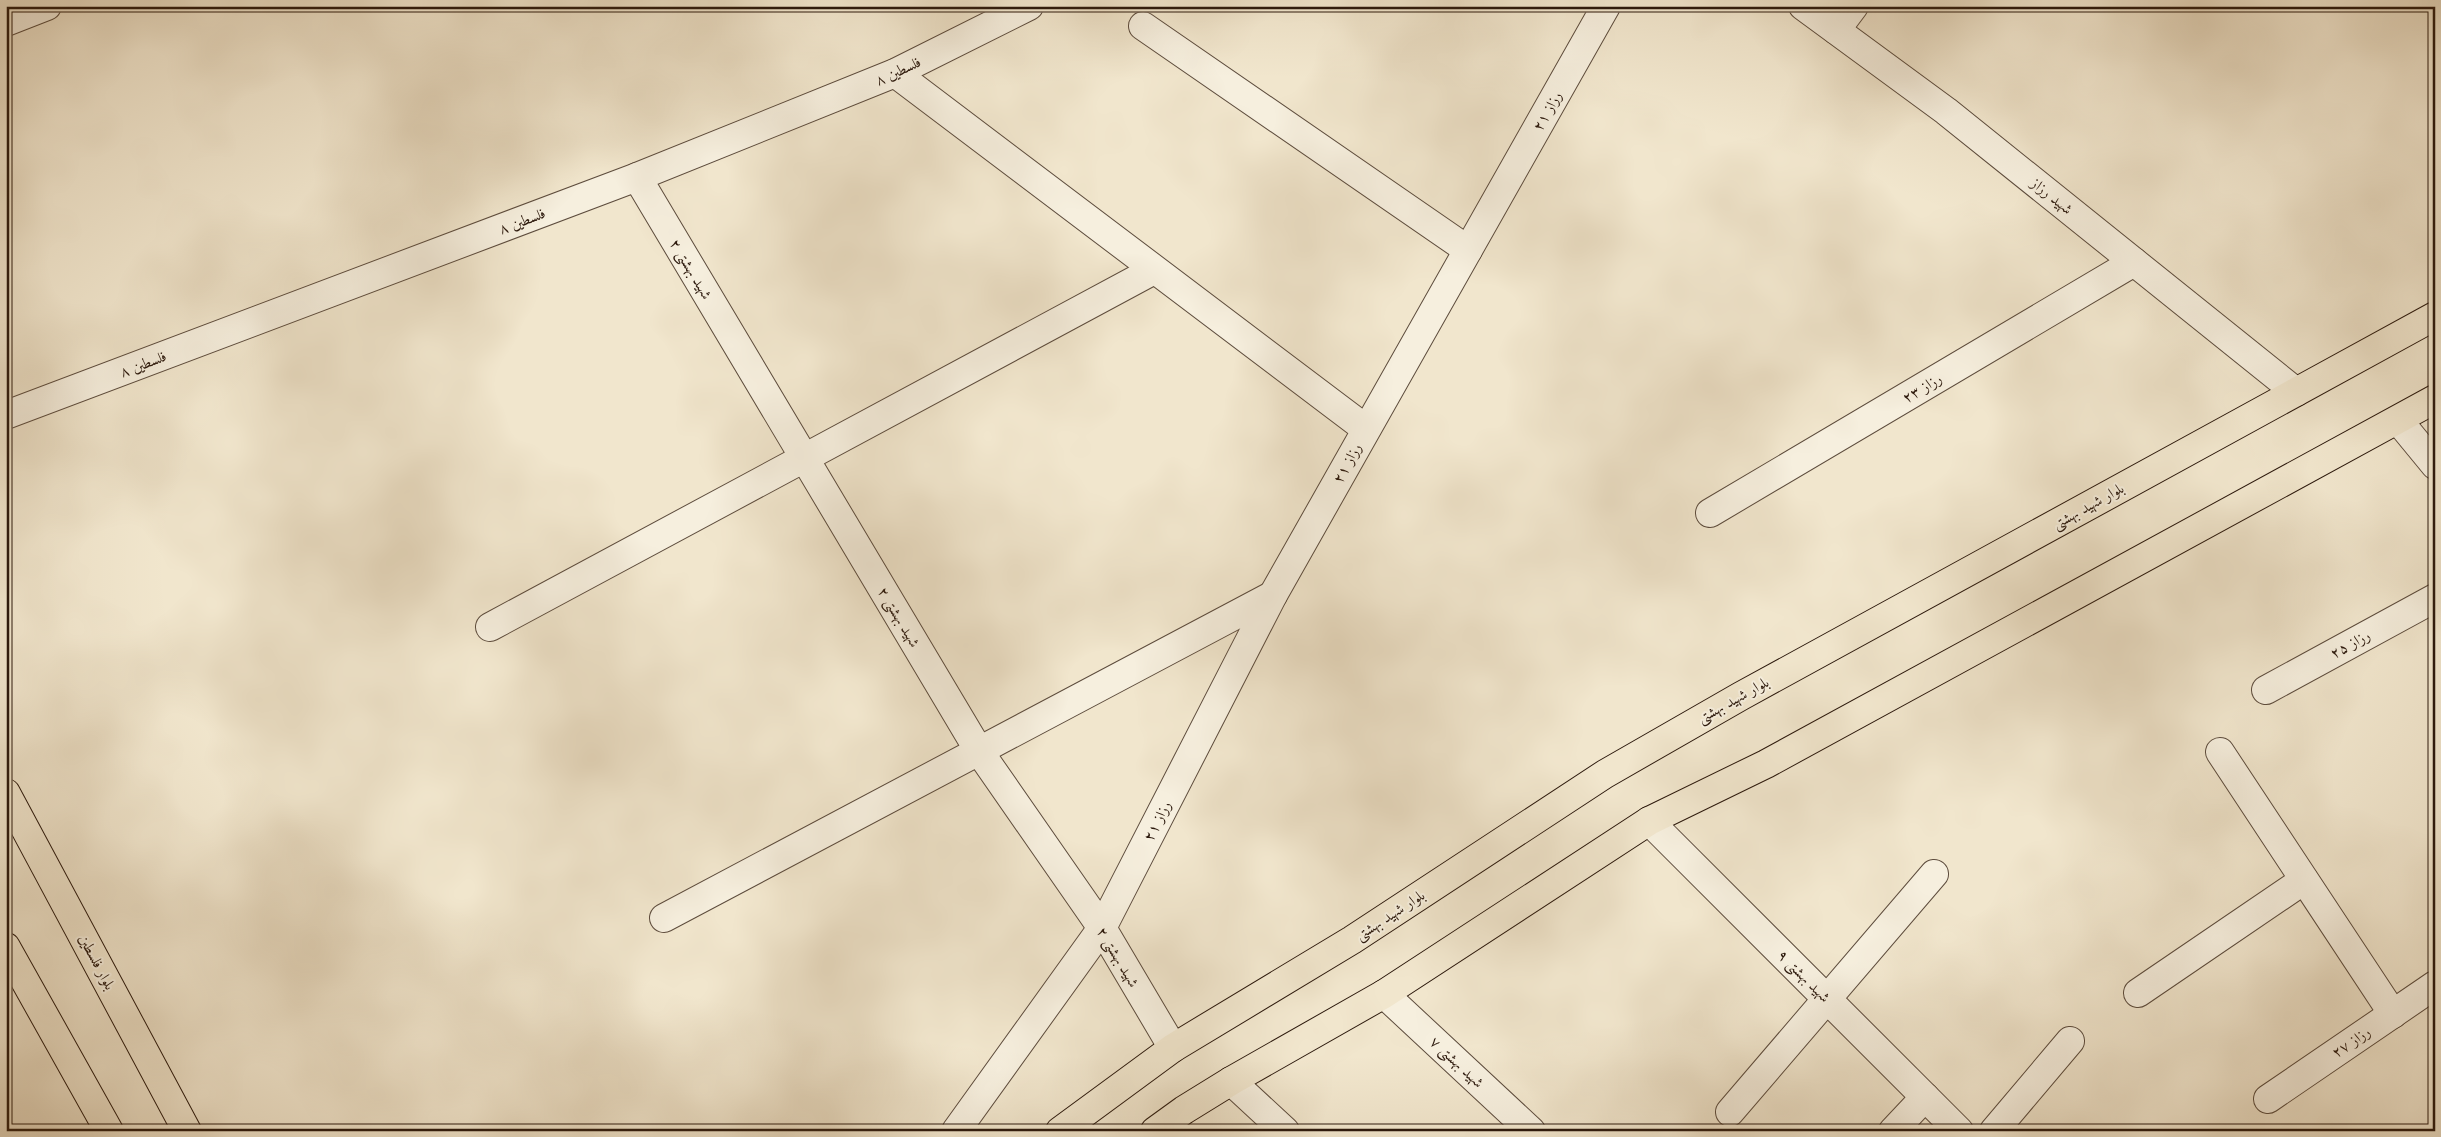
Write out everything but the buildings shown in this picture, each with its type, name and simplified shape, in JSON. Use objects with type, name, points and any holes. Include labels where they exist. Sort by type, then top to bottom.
[{"type":"main road","name":"بلوار شهید بهشتی","points":[[1060,1131],[1173,1048],[1352,940],[1605,774],[1741,696],[2435,316]]},
{"type":"main road","points":[[1156,1131],[1184,1110],[1232,1081],[1384,994],[1650,821],[1766,764],[2435,400]]},
{"type":"main road","name":"بلوار فلسطین","points":[[6,792],[187,1131]]},
{"type":"main road","points":[[6,947],[109,1131]]},
{"type":"street","points":[[6,22],[47,6]]},
{"type":"street","name":"فلسطین ۸","points":[[6,415],[637,178],[895,73],[1029,6]]},
{"type":"street","name":"رزاز ۲۱","points":[[956,1131],[1102,928],[1273,594],[1606,6]]},
{"type":"street","name":"شهید رزاز","points":[[1803,6],[1946,111],[2296,392]]},
{"type":"street","points":[[1836,30],[1854,6]]},
{"type":"street","points":[[1143,26],[1468,250]]},
{"type":"street","points":[[895,73],[1366,428]]},
{"type":"street","name":"شهید بهشتی ۲","points":[[637,178],[979,750],[1102,928],[1173,1048]]},
{"type":"street","name":"رزاز ۲۳","points":[[1710,513],[2134,262]]},
{"type":"street","points":[[490,627],[1154,270]]},
{"type":"street","points":[[2398,420],[2435,465]]},
{"type":"street","points":[[664,918],[1273,594]]},
{"type":"street","name":"رزاز ۲۵","points":[[2266,690],[2435,598]]},
{"type":"street","points":[[2220,752],[2393,1014]]},
{"type":"street","name":"شهید بهشتی ۹","points":[[1650,821],[1959,1131]]},
{"type":"street","points":[[1730,1112],[1934,874]]},
{"type":"street","points":[[2138,992],[2304,880]]},
{"type":"street","name":"رزاز ۲۷","points":[[2268,1099],[2435,985]]},
{"type":"street","name":"شهید بهشتی ۷","points":[[1384,994],[1531,1131]]},
{"type":"street","points":[[1994,1131],[2070,1041]]},
{"type":"street","points":[[1232,1081],[1285,1131]]},
{"type":"street","points":[[1893,1131],[1925,1097]]}]
